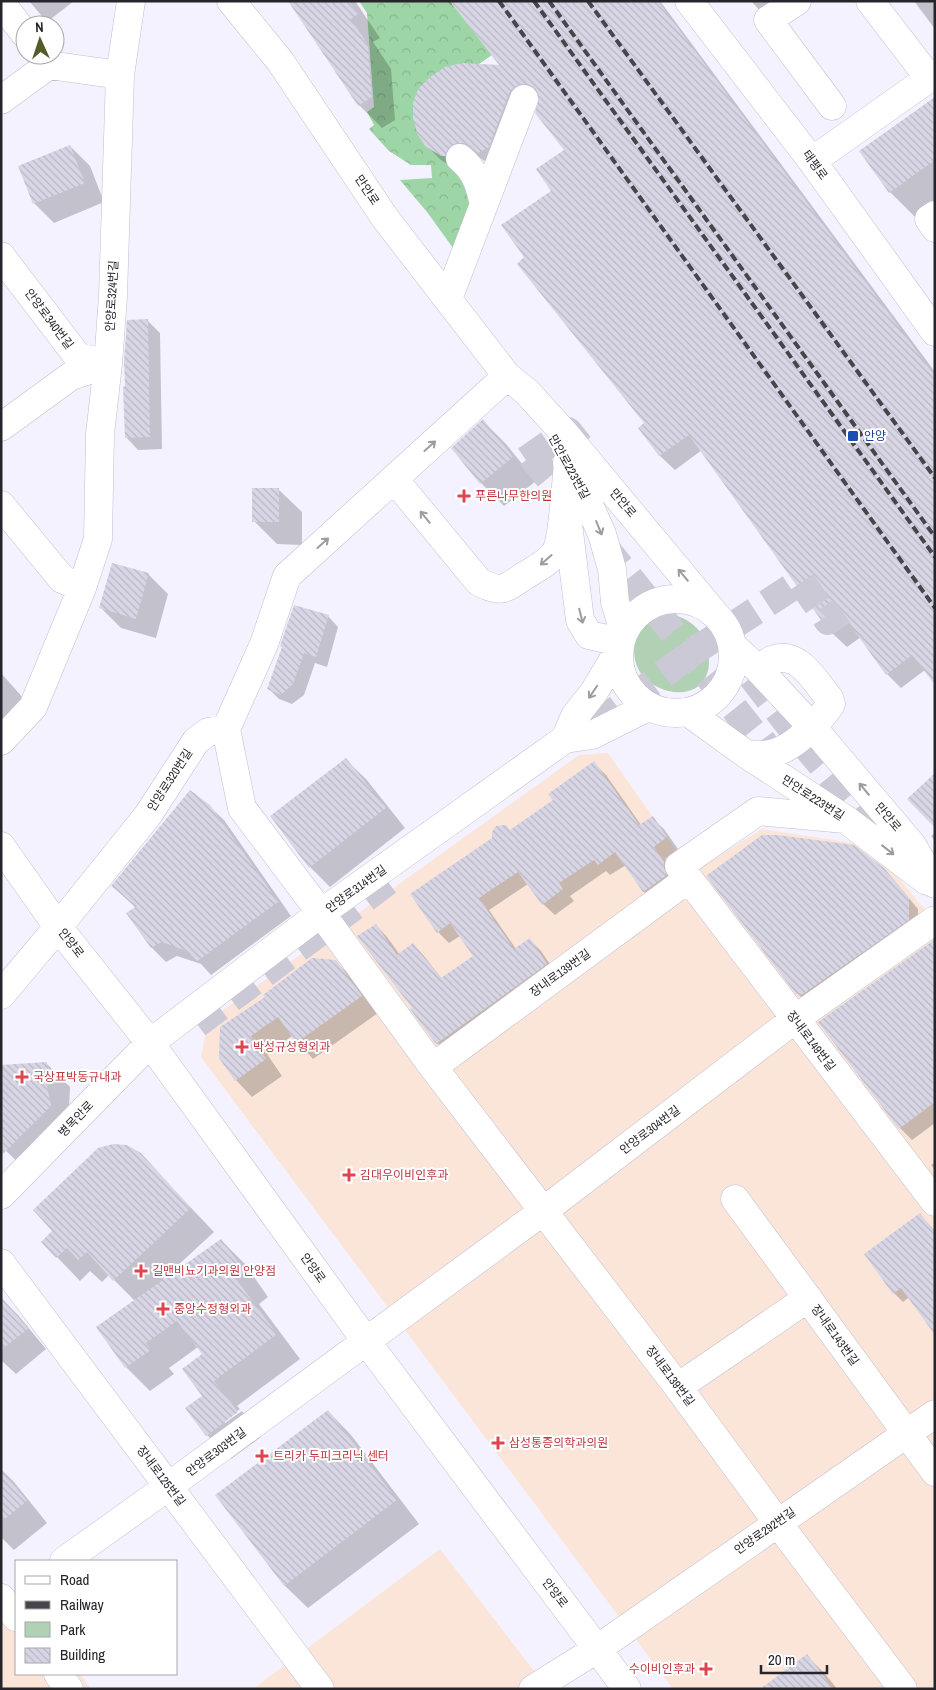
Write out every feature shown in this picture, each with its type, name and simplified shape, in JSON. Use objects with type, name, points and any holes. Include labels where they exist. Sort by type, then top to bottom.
[{"type":"street","name":"안양로324번길","points":[[1,741],[33,706],[82,588],[98,539],[100,434],[113,296],[120,75],[131,1]]},
{"type":"street","name":"만안로","points":[[231,1],[280,61],[386,218],[448,299],[517,384],[566,435],[714,613]]},
{"type":"street","name":"태평로","points":[[689,1],[812,160],[935,332]]},
{"type":"street","points":[[797,1],[768,20],[832,106]]},
{"type":"street","points":[[812,160],[932,76],[870,1]]},
{"type":"street","points":[[1,3],[15,21]]},
{"type":"street","points":[[65,64],[120,75]]},
{"type":"street","points":[[1,100],[40,65]]},
{"type":"street","points":[[448,299],[524,98]]},
{"type":"street","points":[[460,158],[469,165],[479,182],[484,205]]},
{"type":"street","points":[[935,215],[929,219],[935,228]]},
{"type":"street","name":"안양로340번길","points":[[1,256],[78,357],[108,364]]},
{"type":"street","points":[[1,427],[71,376],[108,364]]},
{"type":"street","points":[[226,728],[264,644],[287,576],[394,479],[517,384]]},
{"type":"street","name":"만안로223번길","points":[[517,384],[568,464],[602,534],[612,570],[621,641]]},
{"type":"street","points":[[394,479],[479,582],[492,588],[504,589],[542,564],[556,552],[561,530],[568,464]]},
{"type":"street","points":[[565,498],[580,620],[589,635],[621,641]]},
{"type":"street","points":[[1,504],[62,579],[82,588]]},
{"type":"street","points":[[565,739],[575,716],[594,692],[621,641],[636,615],[654,604],[674,599],[696,602],[714,613],[723,622],[730,634],[733,646],[733,668],[725,688],[710,704],[689,713],[668,713],[648,707],[631,692],[621,672],[621,641]]},
{"type":"street","name":"만안로","points":[[733,646],[769,664],[819,721],[912,845],[935,886]]},
{"type":"street","points":[[565,739],[592,734],[648,707]]},
{"type":"street","name":"만안로223번길","points":[[689,713],[746,754],[845,819],[935,886]]},
{"type":"street","points":[[746,754],[769,754],[789,745],[819,721]]},
{"type":"street","name":"장내로139번길","points":[[226,728],[242,808],[433,1067],[542,1212],[678,1387],[903,1689]]},
{"type":"street","name":"안양로320번길","points":[[1,995],[148,815],[196,741],[208,732],[226,728]]},
{"type":"street","name":"안양로314번길","points":[[150,1043],[321,914],[565,739]]},
{"type":"street","name":"장내로139번길","points":[[433,1067],[683,873],[758,811],[845,819]]},
{"type":"street","name":"안양로","points":[[1,846],[58,927],[150,1043],[366,1341],[627,1689]]},
{"type":"street","name":"장내로149번길","points":[[683,873],[935,1202]]},
{"type":"street","name":"안양로304번길","points":[[366,1341],[542,1212],[795,1019],[935,920]]},
{"type":"street","name":"병목안로","points":[[1,1195],[150,1043]]},
{"type":"street","name":"장내로143번길","points":[[735,1199],[935,1472]]},
{"type":"street","name":"장내로125번길","points":[[1,1263],[320,1689]]},
{"type":"street","points":[[678,1387],[808,1298]]},
{"type":"street","name":"안양로303번길","points":[[65,1560],[366,1341]]},
{"type":"street","name":"안양로292번길","points":[[533,1689],[597,1649],[777,1522],[935,1414]]},
{"type":"street","points":[[59,1675],[69,1689]]},
{"type":"shaded area","points":[[608,753],[692,873],[762,829],[872,846],[935,922],[935,1689],[673,1689],[201,1057],[208,1021],[579,755]]},
{"type":"shaded area","points":[[440,1549],[548,1689],[253,1689]]},
{"type":"shaded area","points":[[15,1614],[15,1675],[81,1675],[91,1689],[1,1689],[1,1625]]},
{"type":"green space","points":[[359,1],[450,1],[492,55],[479,64],[441,156],[453,157],[476,200],[457,247],[453,248],[427,212],[400,180],[432,178],[431,165],[411,165],[389,151],[369,129],[374,125],[367,112],[374,107],[367,13]]},
{"type":"green space","points":[[663,613],[690,622],[697,628],[706,643],[709,663],[707,674],[701,684],[695,689],[680,692],[664,690],[650,682],[639,670],[634,653],[636,636],[645,622]]},
{"type":"building","points":[[288,1],[349,1],[358,14],[351,19],[368,45],[372,97],[358,106]]},
{"type":"building","points":[[450,1],[658,1],[935,376],[935,685],[912,655],[886,675],[848,622],[831,634],[689,435],[659,456],[638,428],[644,423],[517,264],[524,257],[501,225],[551,191],[536,169],[564,150],[535,113],[539,97],[536,89],[530,85],[522,84],[514,87],[509,93],[489,147],[478,153],[471,146],[463,143],[456,143],[449,147],[445,156],[441,156],[425,146],[418,135],[413,119],[413,103],[418,89],[430,77],[445,67],[462,63],[499,65]]},
{"type":"building","points":[[935,97],[935,160],[889,193],[859,151]]},
{"type":"building","points":[[70,145],[85,183],[33,204],[18,166]]},
{"type":"building","points":[[148,319],[150,437],[125,438],[123,387],[125,386],[124,361],[127,320]]},
{"type":"building","points":[[483,419],[513,457],[480,484],[451,448]]},
{"type":"building","points":[[252,488],[279,488],[279,522],[252,522]]},
{"type":"building","points":[[112,563],[149,573],[136,619],[99,608]]},
{"type":"building","points":[[294,605],[329,615],[316,657],[304,653],[293,684],[281,695],[267,689]]},
{"type":"building","points":[[346,758],[386,808],[309,868],[270,816]]},
{"type":"building","points":[[594,761],[639,825],[653,816],[667,837],[654,847],[664,862],[667,875],[643,892],[615,852],[598,865],[594,860],[559,883],[563,889],[542,905],[518,872],[479,898],[514,949],[530,938],[547,964],[436,1044],[410,1009],[412,1008],[357,936],[376,924],[397,955],[413,943],[441,978],[473,956],[450,923],[437,933],[410,894],[492,838],[492,832],[496,826],[506,825],[510,830],[553,800],[548,794]]},
{"type":"building","points":[[935,773],[935,828],[907,799]]},
{"type":"building","points":[[190,790],[210,805],[278,902],[196,962],[189,952],[162,942],[151,948],[126,913],[137,906],[111,886]]},
{"type":"building","points":[[762,835],[777,835],[854,845],[884,868],[909,898],[909,920],[803,994],[796,994],[706,876]]},
{"type":"building","points":[[934,940],[935,1102],[899,1129],[818,1022]]},
{"type":"building","points":[[312,958],[336,960],[362,996],[296,1043],[278,1017],[251,1036],[266,1059],[235,1081],[219,1058],[220,1027],[265,997],[263,995]]},
{"type":"building","points":[[47,1062],[47,1085],[51,1106],[1,1156],[1,1065]]},
{"type":"building","points":[[113,1144],[127,1145],[141,1153],[191,1208],[113,1281],[87,1252],[78,1260],[67,1248],[56,1258],[41,1242],[52,1231],[33,1210],[98,1148]]},
{"type":"building","points":[[920,1213],[935,1233],[935,1335],[901,1288],[893,1294],[864,1254]]},
{"type":"building","points":[[221,1239],[245,1272],[236,1279],[277,1334],[214,1381],[238,1412],[206,1436],[185,1408],[202,1396],[182,1369],[202,1354],[177,1321],[146,1343],[151,1350],[125,1368],[96,1327]]},
{"type":"building","points":[[1,1297],[28,1329],[1,1350]]},
{"type":"building","points":[[328,1410],[397,1500],[284,1586],[215,1495]]},
{"type":"building","points":[[1,1469],[27,1501],[1,1522]]},
{"type":"building","points":[[807,1654],[833,1689],[760,1689]]},
{"type":"tunnel","points":[[526,460],[568,431],[580,446]]},
{"type":"tunnel","points":[[531,456],[576,511]]},
{"type":"tunnel","points":[[603,545],[769,752],[789,738]]},
{"type":"tunnel","points":[[596,725],[690,654],[801,581],[828,621],[842,611]]},
{"type":"tunnel","points":[[752,677],[795,733],[872,826]]},
{"type":"tunnel","points":[[197,1024],[391,879]]},
{"type":"railway","points":[[499,1],[935,608]]},
{"type":"railway","points":[[534,1],[935,557]]},
{"type":"railway","points":[[549,1],[935,537]]},
{"type":"railway","points":[[588,1],[935,478]]},
{"type":"place","name":"안양","points":[[853,436]]},
{"type":"place","name":"푸른나무한의원","points":[[464,496]]},
{"type":"place","name":"박성규성형외과","points":[[242,1047]]},
{"type":"place","name":"국상표박동규내과","points":[[22,1077]]},
{"type":"place","name":"김대우이비인후과","points":[[349,1175]]},
{"type":"place","name":"길맨비뇨기과의원 안양점","points":[[141,1271]]},
{"type":"place","name":"중앙수정형외과","points":[[163,1309]]},
{"type":"place","name":"삼성통증의학과의원","points":[[498,1443]]},
{"type":"place","name":"트리카 두피크리닉 센터","points":[[262,1456]]},
{"type":"place","name":"수이비인후과","points":[[706,1669]]}]
